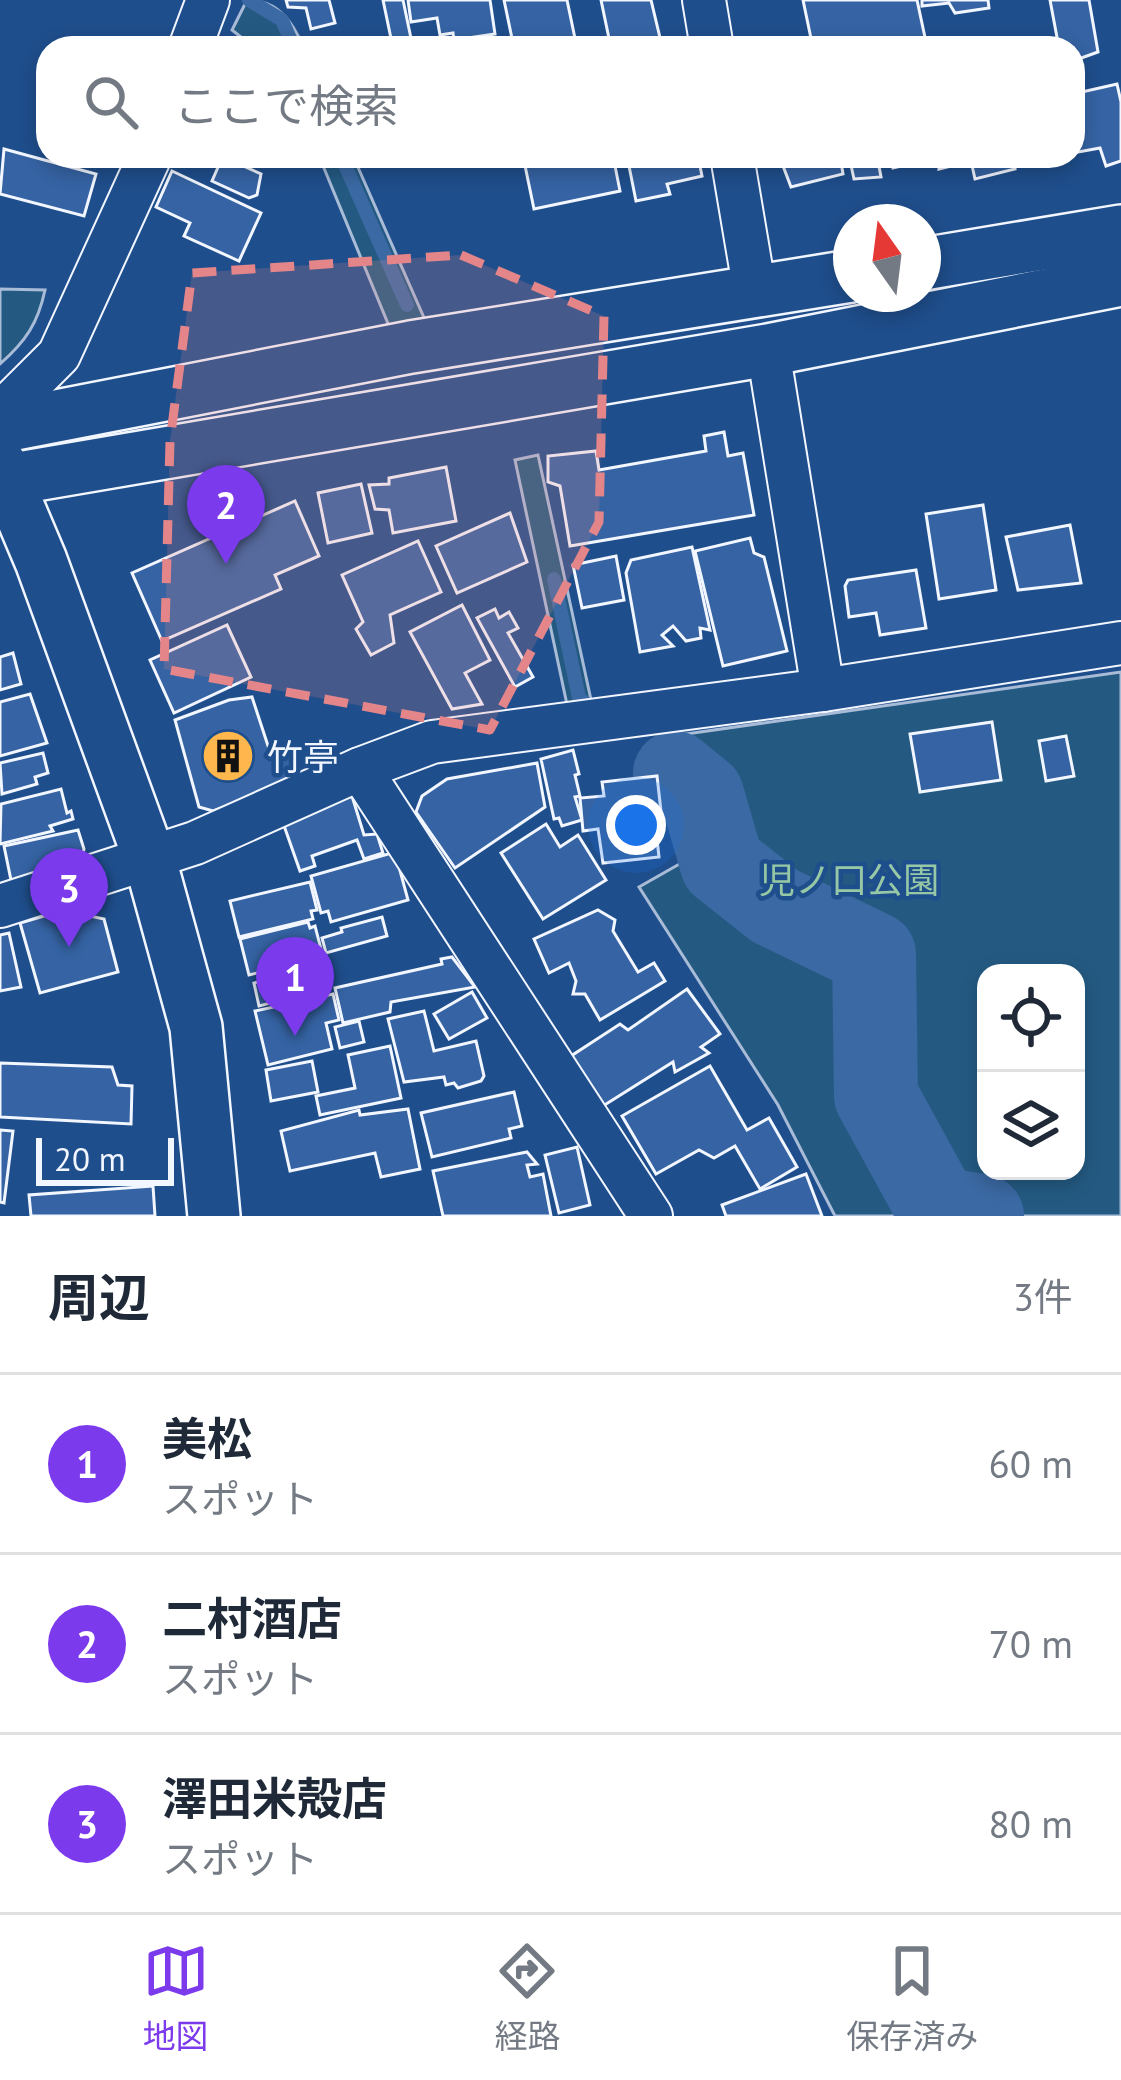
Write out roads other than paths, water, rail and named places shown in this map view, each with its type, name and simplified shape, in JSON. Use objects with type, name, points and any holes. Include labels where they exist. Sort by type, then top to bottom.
[{"type":"street","points":[[194,36],[208,0]]},
{"type":"street","points":[[704,0],[710,36]]},
{"type":"street","points":[[0,414],[59,356],[145,168]]},
{"type":"street","points":[[734,168],[755,292]]},
{"type":"street","points":[[941,261],[1121,231]]},
{"type":"street","points":[[0,428],[411,347],[833,279]]},
{"type":"street","points":[[214,1216],[196,1027],[150,860],[3,475],[768,350],[1121,280]]},
{"type":"street","points":[[768,350],[823,690]]},
{"type":"street","points":[[0,906],[150,860],[432,742],[1121,644]]},
{"type":"street","points":[[360,769],[651,1216]]},
{"type":"waterway","points":[[249,0],[282,20],[289,36]]},
{"type":"waterway","points":[[346,168],[407,305]]},
{"type":"waterway","points":[[554,579],[579,698],[593,709]]},
{"type":"waterway","points":[[648,751],[675,773]]},
{"type":"waterway","points":[[675,773],[702,795],[722,864],[775,906],[874,954],[876,1096],[938,1209],[982,1216]]},
{"type":"place","name":"二村酒店","points":[[226,564]]},
{"type":"place","name":"竹亭","points":[[228,756]]},
{"type":"place","name":"澤田米殻店","points":[[69,947]]},
{"type":"place","name":"美松","points":[[295,1036]]},
{"type":"park label","name":"児ノ口公園","points":[[849,879]]}]
